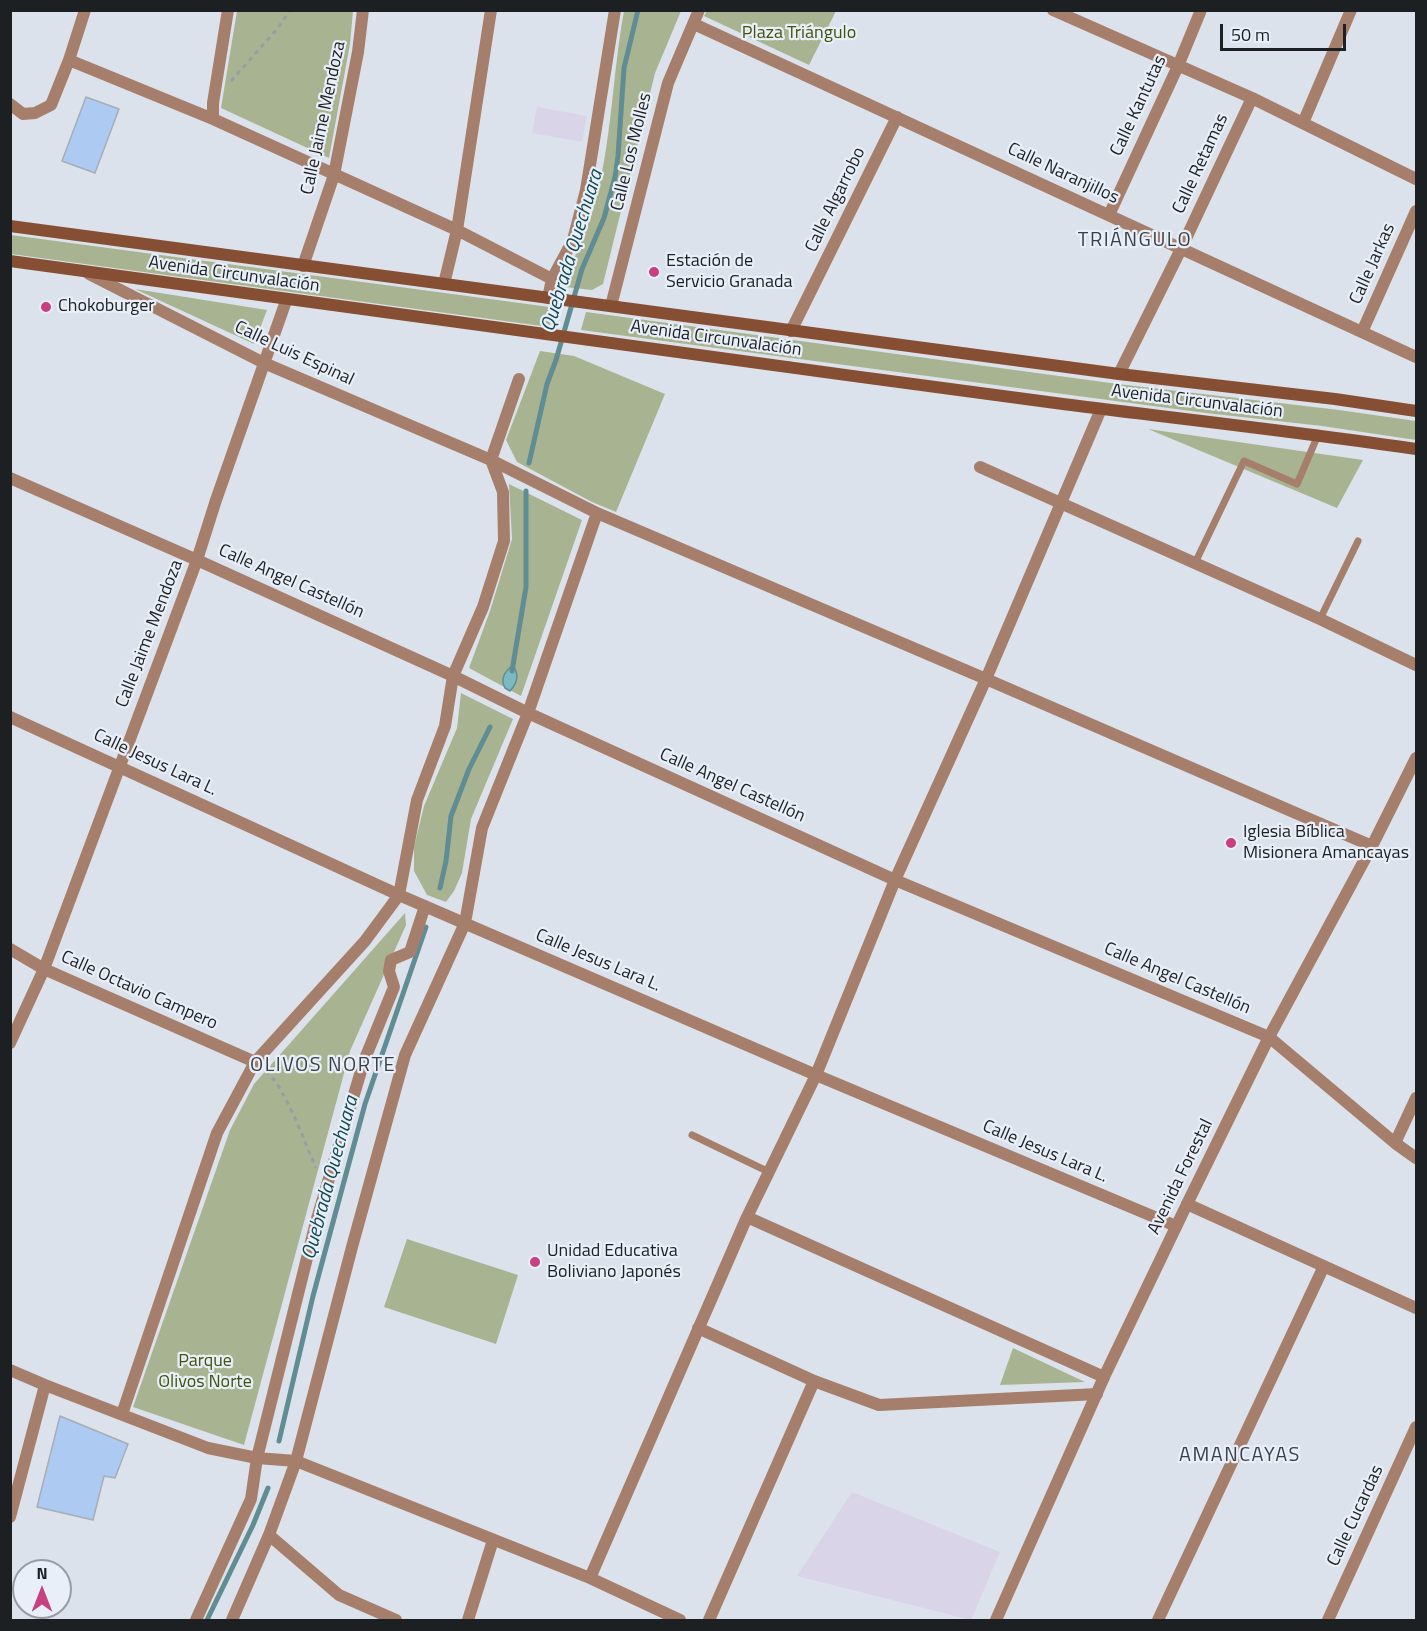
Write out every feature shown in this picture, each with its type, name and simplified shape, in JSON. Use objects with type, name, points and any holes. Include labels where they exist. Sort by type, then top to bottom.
[{"type":"main road","name":"Avenida Circunvalación","points":[[10,226],[792,331],[1416,411]]},
{"type":"main road","name":"Avenida Circunvalación","points":[[10,261],[286,301],[1416,449]]},
{"type":"street","points":[[10,104],[23,114],[35,113],[51,105],[85,10]]},
{"type":"street","points":[[213,118],[213,103],[228,10]]},
{"type":"street","name":"Calle Jaime Mendoza","points":[[303,266],[334,174],[358,52],[363,10]]},
{"type":"street","points":[[444,285],[457,230],[491,10]]},
{"type":"street","points":[[554,299],[552,279],[573,240],[586,190],[615,10]]},
{"type":"street","name":"Calle Los Molles","points":[[611,306],[668,83],[699,10]]},
{"type":"street","points":[[1053,10],[1252,98],[1416,179]]},
{"type":"street","name":"Calle Kantutas","points":[[1109,215],[1178,66],[1201,10]]},
{"type":"street","points":[[1304,123],[1351,10]]},
{"type":"street","name":"Calle Naranjillos","points":[[694,24],[1416,357]]},
{"type":"street","points":[[69,60],[213,118],[457,230],[552,279]]},
{"type":"street","name":"Calle Retamas","points":[[1119,374],[1252,98]]},
{"type":"street","name":"Calle Algarrobo","points":[[792,331],[897,117]]},
{"type":"street","name":"Calle Jarkas","points":[[1362,332],[1416,211]]},
{"type":"street","name":"Calle Luis Espinal","points":[[86,272],[264,363],[491,460],[597,513],[1372,846]]},
{"type":"street","name":"Calle Jaime Mendoza","points":[[10,1043],[44,969],[118,766],[197,560],[286,301]]},
{"type":"street","points":[[122,1414],[217,1133],[255,1062],[365,941],[399,895],[417,800],[445,726],[453,676],[483,607],[504,541],[503,492],[491,460],[519,379]]},
{"type":"street","points":[[590,1578],[747,1217],[816,1075],[896,880],[986,679],[1101,409]]},
{"type":"street","points":[[980,467],[1320,619],[1416,665]]},
{"type":"street","name":"Calle Angel Castellón","points":[[10,478],[453,676],[528,713],[896,880],[1269,1036],[1395,1143],[1416,1158]]},
{"type":"street","points":[[232,1620],[269,1535],[296,1461],[405,1055],[465,923],[482,828],[528,713],[597,513]]},
{"type":"street","name":"Calle Jesus Lara L.","points":[[10,717],[399,895],[816,1075],[1176,1226]]},
{"type":"street","name":"Avenida Forestal","points":[[996,1620],[1104,1377],[1176,1226],[1269,1036],[1372,846],[1416,758]]},
{"type":"street","points":[[196,1620],[251,1499],[257,1458],[316,1222],[364,1061],[394,987],[389,971],[391,960],[410,952],[425,906]]},
{"type":"street","name":"Calle Octavio Campero","points":[[10,949],[44,969],[255,1062]]},
{"type":"street","points":[[1395,1143],[1416,1098]]},
{"type":"street","points":[[1187,1204],[1416,1308]]},
{"type":"street","points":[[747,1217],[1104,1377]]},
{"type":"street","points":[[1158,1620],[1324,1266]]},
{"type":"street","points":[[698,1328],[814,1381],[879,1406],[1097,1394]]},
{"type":"street","points":[[10,1370],[208,1448],[257,1458],[296,1461],[590,1578],[680,1620]]},
{"type":"street","points":[[709,1620],[814,1381]]},
{"type":"street","points":[[10,1517],[45,1385]]},
{"type":"street","name":"Calle Cucardas","points":[[1328,1620],[1416,1427]]},
{"type":"street","points":[[269,1535],[339,1595],[396,1620]]},
{"type":"street","points":[[468,1620],[493,1540]]},
{"type":"lane","points":[[1195,564],[1244,461],[1297,484],[1318,435]]},
{"type":"lane","points":[[1320,619],[1358,541]]},
{"type":"lane","points":[[692,1135],[768,1172]]},
{"type":"path","points":[[213,103],[278,28],[290,10]]},
{"type":"path","points":[[255,1062],[274,1078],[326,1189]]},
{"type":"shaded area","points":[[537,107],[587,116],[582,142],[532,133]]},
{"type":"shaded area","points":[[852,1492],[1000,1552],[971,1620],[797,1576]]},
{"type":"green space","name":"Plaza Triángulo","points":[[707,10],[836,11],[809,65],[704,16]]},
{"type":"green space","points":[[237,11],[353,11],[350,44],[329,158],[221,108]]},
{"type":"green space","points":[[624,11],[681,11],[655,73],[603,284],[592,290],[565,287],[590,220],[599,185],[608,136]]},
{"type":"green space","points":[[11,235],[557,308],[549,327],[11,254]]},
{"type":"green space","points":[[135,289],[267,310],[254,344]]},
{"type":"green space","points":[[586,312],[1118,384],[1416,421],[1416,440],[581,330]]},
{"type":"green space","points":[[540,351],[574,356],[665,394],[616,512],[592,502],[517,462],[506,440]]},
{"type":"green space","points":[[1148,429],[1363,460],[1337,508]]},
{"type":"green space","points":[[509,484],[582,520],[521,696],[469,668],[490,611],[512,539]]},
{"type":"green space","points":[[461,693],[513,719],[471,819],[462,873],[446,902],[427,895],[414,871],[414,847],[424,806],[457,728]]},
{"type":"green space","name":"Parque Olivos Norte","points":[[405,913],[406,925],[350,1051],[244,1445],[133,1407],[230,1130],[254,1084]]},
{"type":"green space","points":[[407,1239],[518,1275],[496,1344],[384,1307]]},
{"type":"green space","points":[[1013,1348],[1085,1382],[1000,1385]]},
{"type":"water","points":[[513,665],[517,678],[510,691],[505,688],[503,678]]},
{"type":"building","points":[[86,97],[119,109],[95,173],[62,161]]},
{"type":"building","points":[[60,1416],[128,1444],[115,1478],[104,1476],[93,1520],[37,1507]]},
{"type":"waterway","name":"Quebrada Quechuara","points":[[529,463],[547,384],[582,269],[604,218],[615,177],[624,68],[638,10]]},
{"type":"waterway","name":"Quebrada Quechuara","points":[[512,671],[526,587],[526,491]]},
{"type":"waterway","name":"Quebrada Quechuara","points":[[440,888],[446,861],[451,816],[469,769],[490,727]]},
{"type":"waterway","name":"Quebrada Quechuara","points":[[279,1441],[313,1296],[365,1104],[426,927]]},
{"type":"waterway","name":"Quebrada Quechuara","points":[[207,1620],[253,1525],[268,1488]]},
{"type":"place","name":"Estación de Servicio Granada","points":[[654,272]]},
{"type":"place","name":"Chokoburger","points":[[46,307]]},
{"type":"place","name":"Iglesia Bíblica Misionera Amancayas","points":[[1231,843]]},
{"type":"place","name":"Unidad Educativa Boliviano Japonés","points":[[535,1262]]},
{"type":"district","name":"TRIÁNGULO","points":[[1135,241]]},
{"type":"district","name":"OLIVOS NORTE","points":[[323,1066]]},
{"type":"district","name":"AMANCAYAS","points":[[1240,1456]]}]
